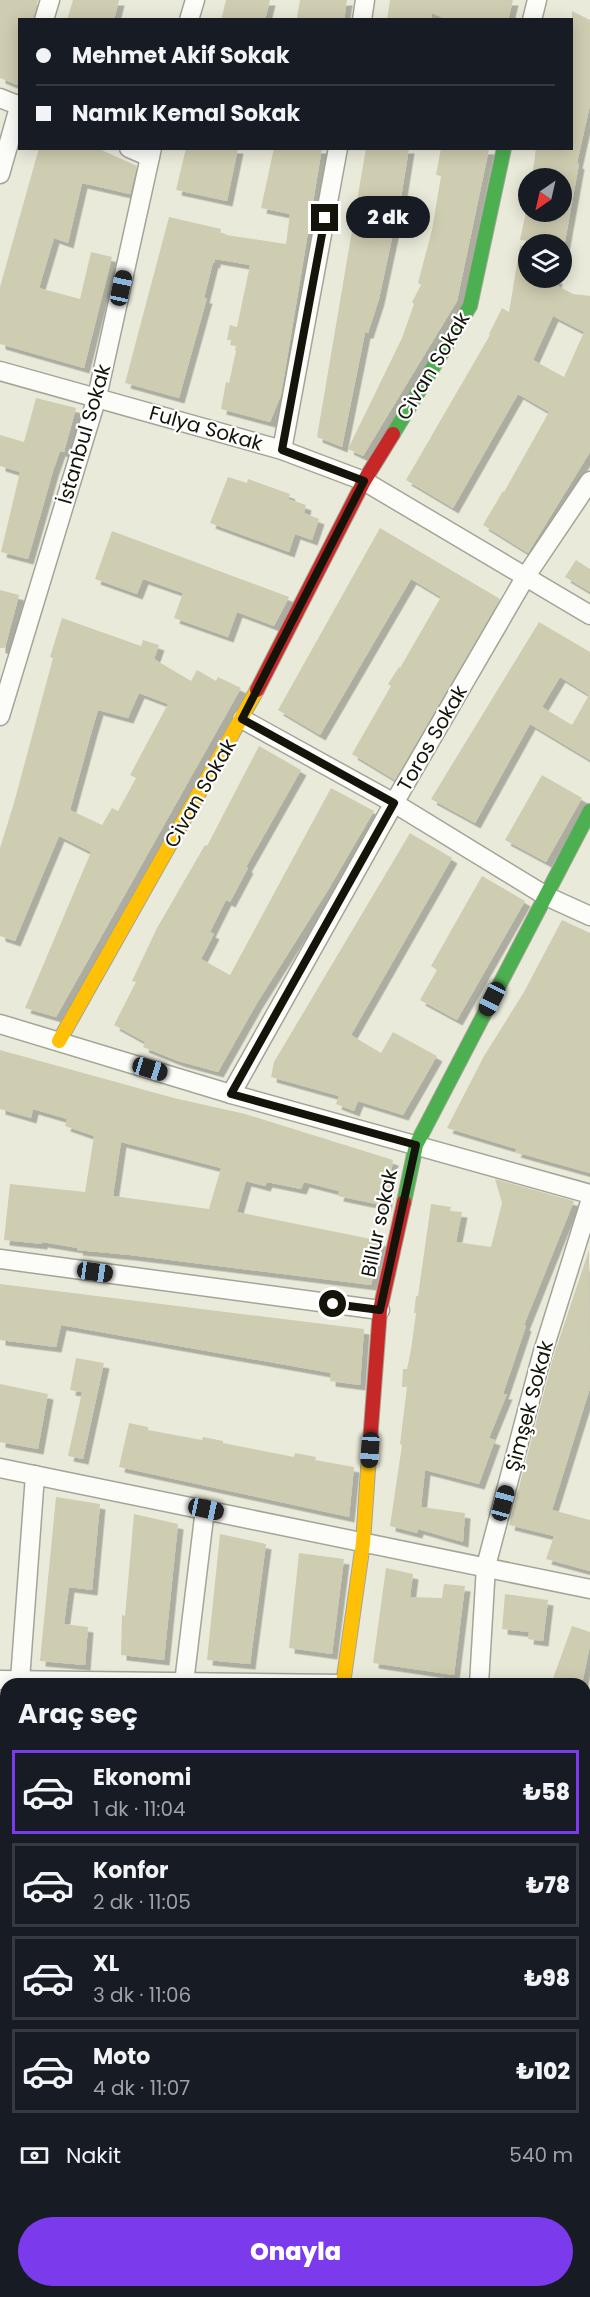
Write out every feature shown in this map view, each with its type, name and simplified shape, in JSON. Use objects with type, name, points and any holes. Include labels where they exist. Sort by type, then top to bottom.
[{"type":"main road","name":"Civan Sokak","points":[[60,1041],[242,719],[364,481],[470,306],[504,150]]},
{"type":"main road","name":"Billur sokak","points":[[344,1678],[363,1543],[380,1310],[416,1145],[590,811]]},
{"type":"street","points":[[45,18],[50,0]]},
{"type":"street","points":[[190,18],[195,0]]},
{"type":"street","points":[[362,18],[365,0]]},
{"type":"street","points":[[532,18],[537,0]]},
{"type":"street","points":[[0,98],[18,105]]},
{"type":"street","points":[[0,174],[18,109]]},
{"type":"street","points":[[282,450],[338,150]]},
{"type":"street","name":"İstanbul Sokak","points":[[1,711],[97,397],[151,152]]},
{"type":"street","name":"Fulya Sokak","points":[[0,371],[282,450],[364,481],[590,615]]},
{"type":"street","name":"Toros Sokak","points":[[231,1094],[394,803],[526,576],[590,481]]},
{"type":"street","points":[[242,719],[394,803],[546,896],[590,916]]},
{"type":"street","points":[[0,1024],[231,1094],[590,1194]]},
{"type":"street","name":"Şimşek Sokak","points":[[479,1678],[486,1566],[542,1355],[590,1202]]},
{"type":"street","points":[[0,1259],[380,1310]]},
{"type":"street","points":[[0,1468],[590,1589]]},
{"type":"street","points":[[20,1678],[35,1475]]},
{"type":"street","points":[[185,1678],[206,1509]]},
{"type":"building","points":[[0,0],[38,0],[34,18],[18,18],[18,85],[0,78]]},
{"type":"building","points":[[73,0],[119,0],[114,18],[68,18]]},
{"type":"building","points":[[226,0],[270,0],[266,18],[222,18]]},
{"type":"building","points":[[300,0],[347,0],[344,18],[297,17]]},
{"type":"building","points":[[390,0],[513,0],[508,18],[443,18],[432,13],[431,18],[387,18]]},
{"type":"building","points":[[572,11],[590,20],[590,105],[577,163],[579,164],[572,203],[572,168],[533,168],[536,150],[573,150]]},
{"type":"building","points":[[38,150],[101,150],[137,166],[130,194],[82,183],[68,243],[54,238],[39,288],[80,299],[91,252],[112,257],[84,368],[0,344],[0,287]]},
{"type":"building","points":[[186,150],[238,150],[227,201],[176,190]]},
{"type":"building","points":[[274,150],[322,150],[281,395],[270,422],[221,409],[226,382],[229,383],[237,346],[230,345],[231,340],[227,340],[230,325],[237,327],[250,265],[215,259],[215,263],[213,262],[204,298],[207,298],[179,398],[125,383],[169,217],[221,229],[220,234],[286,244],[290,214],[261,208]]},
{"type":"building","points":[[366,150],[409,150],[396,229],[394,229],[379,299],[368,333],[365,333],[342,447],[317,437]]},
{"type":"building","points":[[441,150],[489,150],[457,301],[363,456],[348,449],[402,338],[414,304],[412,302],[421,285],[418,283],[432,230],[441,176],[436,175]]},
{"type":"building","points":[[524,222],[569,222],[566,234],[521,234]]},
{"type":"building","points":[[518,258],[518,288],[562,288],[573,294],[590,296],[590,452],[528,553],[483,525],[549,412],[518,394],[453,508],[406,480],[490,335],[502,308],[509,312]],"holes":[[[553,316],[584,332],[564,377],[533,360]]]},
{"type":"building","points":[[36,398],[76,408],[64,452],[60,451],[53,471],[28,559],[1,552],[20,472],[0,466],[0,435],[24,442]]},
{"type":"building","points":[[228,477],[247,483],[248,479],[290,494],[288,499],[306,505],[304,513],[319,519],[312,540],[295,534],[289,552],[210,523]]},
{"type":"building","points":[[380,528],[500,599],[395,780],[352,754],[391,686],[388,684],[400,668],[441,597],[411,579],[320,735],[278,710]]},
{"type":"building","points":[[112,531],[289,597],[274,626],[237,612],[228,637],[174,618],[183,593],[143,579],[137,594],[95,579]]},
{"type":"building","points":[[576,560],[590,569],[590,592],[565,577]]},
{"type":"building","points":[[0,590],[19,595],[5,648],[0,648]]},
{"type":"building","points":[[62,618],[141,646],[143,640],[159,645],[154,659],[191,681],[197,670],[216,681],[218,677],[241,688],[56,1017],[25,1008],[91,852],[59,836],[15,941],[0,936],[0,848],[53,658],[50,657]],"holes":[[[139,693],[168,704],[130,775],[136,778],[118,811],[112,808],[102,825],[70,810],[98,710],[128,718]]]},
{"type":"building","points":[[539,622],[590,652],[590,760],[530,724],[475,823],[431,799]],"holes":[[[560,677],[589,695],[572,725],[542,707]]]},
{"type":"building","points":[[259,746],[301,770],[246,867],[248,868],[230,902],[226,900],[210,932],[214,934],[201,959],[230,975],[331,788],[374,811],[328,890],[257,1003],[218,1072],[178,1061],[143,1047],[145,1042],[114,1025],[136,982],[132,981],[157,928],[205,845],[207,846]]},
{"type":"building","points":[[542,775],[582,798],[546,862],[505,840]]},
{"type":"building","points":[[410,833],[452,858],[351,1035],[381,1053],[393,1032],[437,1056],[403,1115],[358,1101],[354,1111],[336,1104],[339,1096],[271,1077],[274,1062]]},
{"type":"building","points":[[482,876],[525,901],[457,1020],[420,1000],[437,970],[431,966]]},
{"type":"building","points":[[562,920],[590,933],[590,1173],[515,1152],[517,1149],[447,1128],[484,1056],[524,992]]},
{"type":"building","points":[[0,1050],[174,1098],[245,1114],[393,1160],[386,1206],[338,1196],[339,1191],[304,1182],[301,1189],[267,1182],[265,1186],[246,1181],[237,1212],[381,1241],[371,1285],[77,1250],[78,1248],[42,1242],[42,1244],[4,1240],[10,1184],[85,1192],[94,1136],[65,1126],[67,1119],[33,1109],[31,1118],[0,1109]],"holes":[[[121,1142],[221,1168],[209,1209],[113,1196]]]},
{"type":"building","points":[[495,1179],[574,1201],[524,1325],[526,1326],[503,1394],[507,1394],[489,1438],[495,1440],[479,1484],[425,1470],[421,1507],[465,1513],[463,1542],[418,1529],[417,1533],[390,1526],[402,1445],[400,1444],[407,1387],[402,1387],[403,1369],[407,1369],[411,1350],[416,1296],[418,1296],[431,1204],[451,1207],[450,1211],[462,1212],[456,1242],[491,1247],[502,1203]]},
{"type":"building","points":[[589,1250],[590,1388],[552,1510],[590,1520],[590,1571],[546,1559],[554,1536],[509,1525],[553,1358]]},
{"type":"building","points":[[0,1284],[364,1329],[360,1385],[330,1381],[331,1373],[61,1325],[56,1347],[0,1340]]},
{"type":"building","points":[[76,1358],[104,1363],[83,1459],[68,1456],[82,1392],[70,1390]]},
{"type":"building","points":[[0,1384],[48,1394],[38,1449],[0,1442]]},
{"type":"building","points":[[129,1423],[148,1427],[148,1430],[202,1440],[203,1437],[294,1457],[295,1453],[316,1457],[315,1460],[354,1467],[349,1517],[119,1467]]},
{"type":"building","points":[[56,1497],[100,1504],[92,1590],[69,1587],[64,1624],[88,1627],[85,1665],[40,1661]]},
{"type":"building","points":[[134,1514],[178,1524],[164,1660],[121,1655],[122,1615],[125,1616]]},
{"type":"building","points":[[220,1534],[266,1544],[250,1664],[207,1660]]},
{"type":"building","points":[[299,1553],[344,1559],[332,1654],[289,1648]]},
{"type":"building","points":[[386,1568],[413,1574],[410,1597],[442,1598],[444,1584],[465,1586],[454,1675],[373,1663]]},
{"type":"building","points":[[505,1594],[548,1600],[543,1641],[528,1639],[529,1632],[502,1629]]},
{"type":"building","points":[[572,1626],[590,1632],[590,1645],[583,1678],[553,1678]]},
{"type":"traffic: fast","points":[[393,434],[470,306],[504,150]]},
{"type":"traffic: fast","points":[[404,1202],[416,1145],[590,811]]},
{"type":"traffic: slow","points":[[59,1041],[257,690]]},
{"type":"traffic: slow","points":[[344,1678],[363,1543],[369,1455]]},
{"type":"traffic: jam","points":[[257,690],[364,481],[393,434]]},
{"type":"traffic: jam","points":[[369,1455],[380,1310],[404,1202]]},
{"type":"route","points":[[325,218],[282,450],[364,481],[242,719],[394,803],[231,1094],[416,1145],[380,1310],[333,1304]]}]
